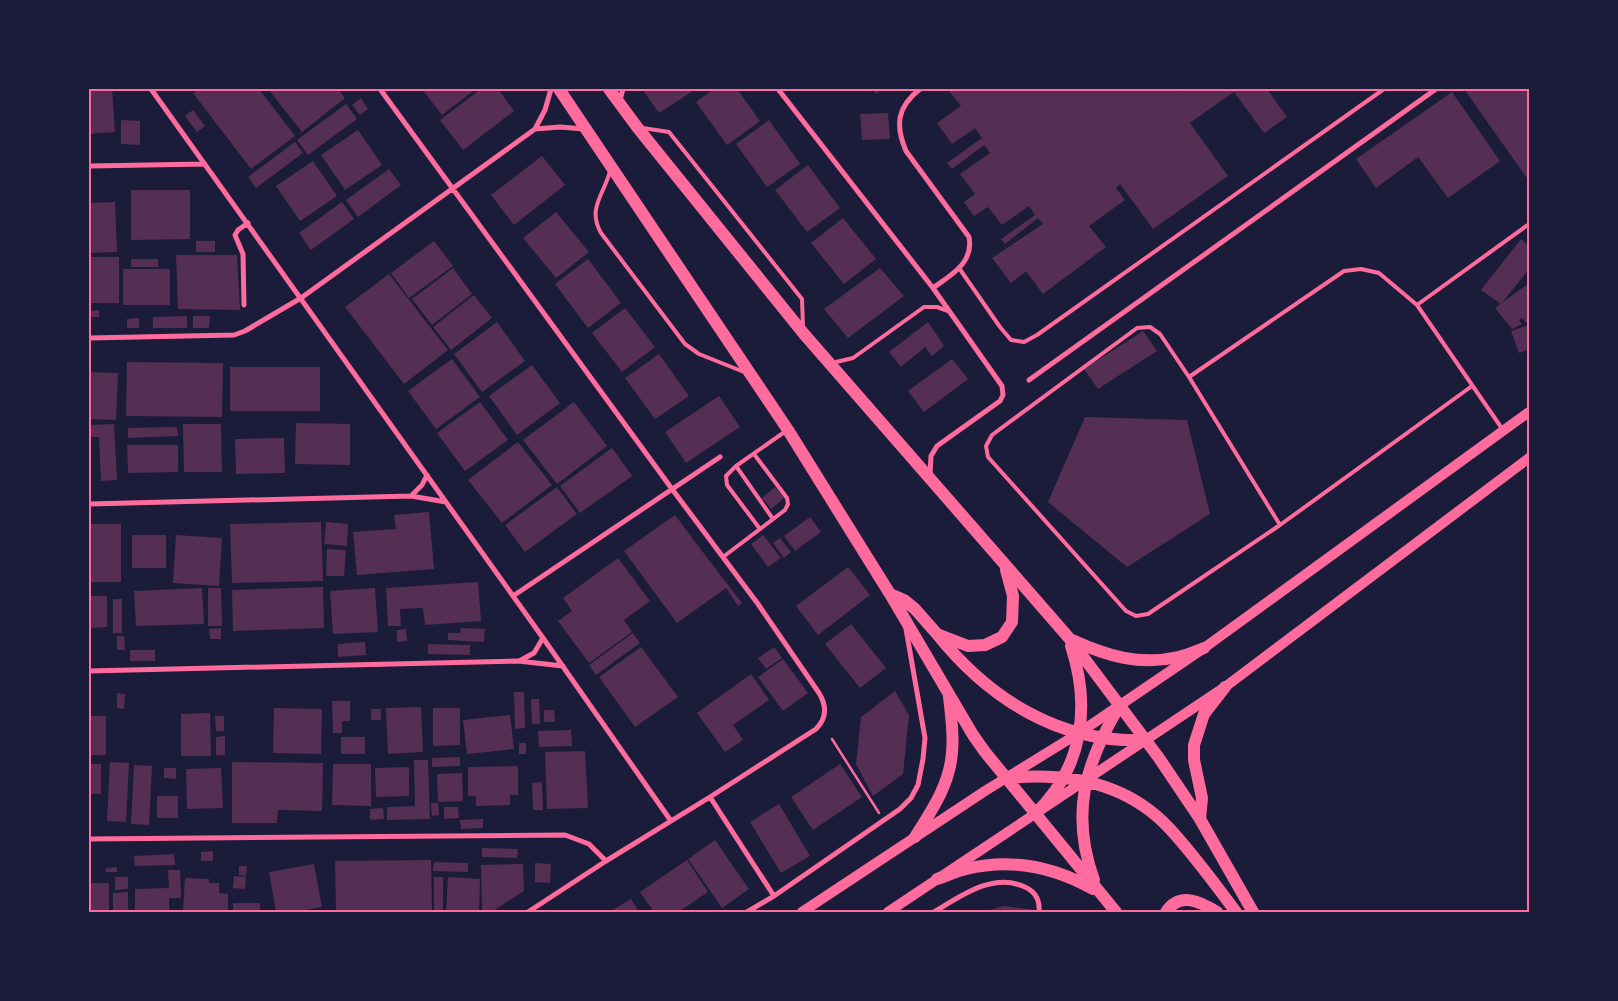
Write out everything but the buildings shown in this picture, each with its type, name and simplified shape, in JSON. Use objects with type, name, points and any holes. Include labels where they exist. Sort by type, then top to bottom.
[{"type":"main road","points":[[559,89],[788,430],[904,616],[949,695],[981,746],[1116,912]]},
{"type":"main road","points":[[609,89],[637,127],[804,334],[1004,566],[1069,638],[1146,740],[1200,819],[1253,912]]},
{"type":"main road","points":[[802,912],[1006,778],[1120,706],[1204,648],[1529,412]]},
{"type":"main road","points":[[888,912],[1225,687],[1529,458]]},
{"type":"main road","points":[[936,634],[968,646],[985,645],[1002,637],[1012,622],[1014,612],[1013,596],[1004,566]]},
{"type":"main road","points":[[890,594],[904,600],[916,609],[961,663],[997,694],[1022,710],[1048,722],[1102,739],[1146,740]]},
{"type":"main road","points":[[1069,638],[1097,652],[1127,660],[1152,661],[1179,657],[1204,648]]},
{"type":"main road","points":[[1035,814],[1052,796],[1065,777],[1079,733],[1082,698],[1080,677],[1069,638]]},
{"type":"main road","points":[[1200,819],[1202,798],[1194,760],[1194,745],[1204,714],[1225,687]]},
{"type":"main road","points":[[915,837],[938,800],[951,765],[952,732],[949,695]]},
{"type":"main road","points":[[1098,892],[1088,866],[1082,838],[1085,780],[1095,752],[1120,706]]},
{"type":"main road","points":[[1006,778],[1045,775],[1085,780],[1112,789],[1129,798],[1148,810],[1169,828],[1236,912]]},
{"type":"main road","points":[[937,879],[965,869],[993,864],[1020,864],[1049,869],[1074,878],[1098,892]]},
{"type":"main road","points":[[1166,912],[1171,906],[1182,901],[1191,900],[1201,902],[1217,912]]},
{"type":"street","points":[[152,89],[543,638],[671,822]]},
{"type":"street","points":[[380,89],[758,604],[819,693],[825,705],[821,724],[816,729],[528,912]]},
{"type":"street","points":[[89,338],[234,335],[255,326],[301,298],[535,129],[545,110],[551,89]]},
{"type":"street","points":[[620,103],[623,89]]},
{"type":"street","points":[[778,89],[933,288],[1002,386],[1003,396],[1000,401],[937,446],[931,456],[931,482]]},
{"type":"street","points":[[920,89],[910,96],[903,108],[898,125],[901,139],[906,151],[969,238],[971,248],[967,258],[959,268],[933,288]]},
{"type":"street","points":[[1029,380],[1436,89]]},
{"type":"street","points":[[535,129],[560,127],[586,129]]},
{"type":"street","points":[[89,166],[205,164]]},
{"type":"street","points":[[244,305],[243,254],[235,234],[248,223]]},
{"type":"street","points":[[513,596],[720,457]]},
{"type":"street","points":[[411,496],[422,485],[427,475]]},
{"type":"street","points":[[89,504],[411,496],[446,502]]},
{"type":"street","points":[[748,912],[884,821],[900,809],[918,785],[923,759],[924,738],[904,616]]},
{"type":"street","points":[[518,661],[534,653],[543,638]]},
{"type":"street","points":[[89,671],[518,661],[562,666]]},
{"type":"street","points":[[710,797],[774,896]]},
{"type":"street","points":[[89,839],[565,835],[589,844],[606,861]]},
{"type":"street","points":[[934,912],[974,888],[1005,882],[1015,883],[1030,889],[1037,898],[1040,906],[1039,912]]},
{"type":"lane","points":[[959,268],[1000,327],[1012,340],[1024,342],[1037,335],[1384,89]]},
{"type":"lane","points":[[637,127],[669,132],[676,140],[802,299],[804,334]]},
{"type":"lane","points":[[611,167],[595,211],[597,226],[601,233],[692,350],[706,358],[734,367],[750,375]]},
{"type":"lane","points":[[1417,304],[1529,224]]},
{"type":"lane","points":[[1189,377],[1344,271],[1360,268],[1379,273],[1417,304],[1503,430]]},
{"type":"lane","points":[[829,363],[853,358],[924,307],[937,307],[950,312]]},
{"type":"lane","points":[[1280,525],[1189,377],[1160,334],[1150,327],[1137,328],[992,435],[986,446],[988,458],[1126,611],[1136,616],[1148,614],[1280,525],[1472,386]]},
{"type":"lane","points":[[760,529],[726,483],[728,474],[736,466],[788,430]]},
{"type":"lane","points":[[722,557],[785,510],[788,501],[754,454]]},
{"type":"lane","points":[[736,466],[773,519]]},
{"type":"path","points":[[832,739],[884,821]]}]
